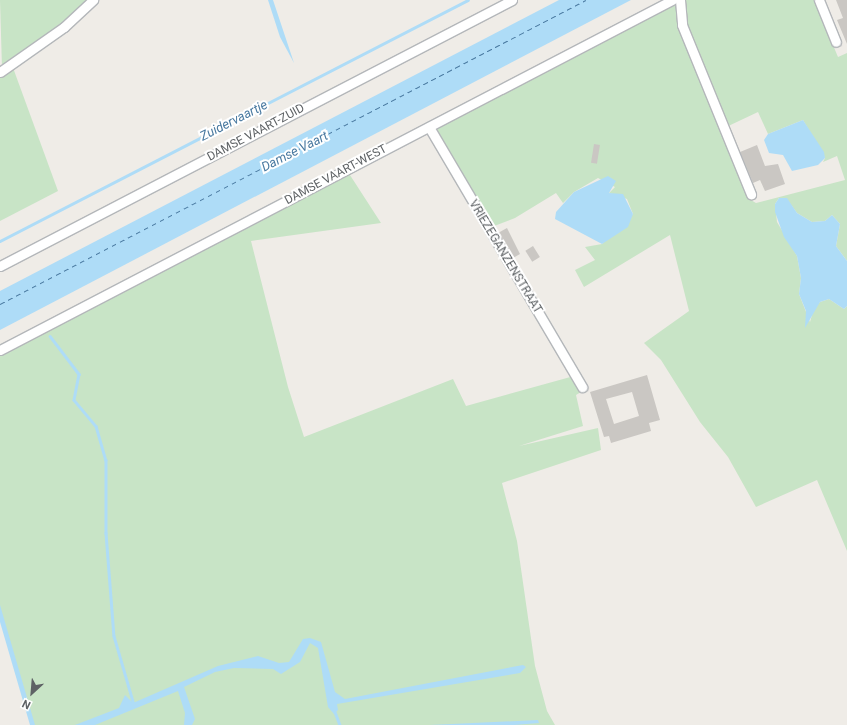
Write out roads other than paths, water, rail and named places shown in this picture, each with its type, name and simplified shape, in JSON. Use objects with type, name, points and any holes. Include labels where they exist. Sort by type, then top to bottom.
[{"type":"street","points":[[0,72],[64,27],[93,0]]},
{"type":"street","name":"DAMSE VAART-ZUID","points":[[0,266],[512,0]]},
{"type":"street","name":"DAMSE VAART-WEST","points":[[0,350],[672,0]]},
{"type":"street","points":[[680,0],[682,25],[751,194]]},
{"type":"street","points":[[819,0],[836,42]]},
{"type":"street","name":"VRIEZEGANZENSTRAAT","points":[[429,127],[582,387]]},
{"type":"water","points":[[268,0],[273,0],[294,63],[280,37]]},
{"type":"water","name":"Damse Vaart","points":[[559,0],[631,0],[0,330],[0,291]]},
{"type":"water","points":[[803,120],[824,152],[825,158],[818,165],[792,171],[783,155],[769,153],[764,140],[768,134]]},
{"type":"water","points":[[608,176],[616,181],[609,193],[623,194],[633,214],[628,227],[602,244],[555,219],[556,212],[574,192]]},
{"type":"water","points":[[779,198],[787,198],[797,213],[812,222],[825,221],[832,215],[840,224],[836,246],[847,261],[847,306],[844,309],[829,299],[820,302],[805,328],[806,311],[799,294],[801,278],[797,256],[784,237],[775,212],[775,204]]},
{"type":"water","points":[[0,605],[35,725],[30,725],[0,622]]},
{"type":"water","points":[[310,638],[321,642],[335,692],[345,699],[523,665],[526,667],[520,673],[337,704],[338,710],[334,714],[328,707],[318,648],[310,643],[300,662],[281,674],[273,669],[234,668],[215,672],[184,687],[195,719],[192,725],[184,725],[185,713],[178,691],[95,725],[75,725],[119,708],[125,695],[133,703],[218,666],[258,656],[279,663],[289,662],[303,639]]},
{"type":"water","points":[[538,720],[539,723],[514,725],[430,725]]},
{"type":"waterway","name":"Zuidervaartje","points":[[0,241],[468,0]]},
{"type":"waterway","points":[[50,336],[79,374],[74,400],[96,426],[106,460],[106,533],[114,636],[134,705]]},
{"type":"waterway","points":[[335,712],[340,725]]}]
